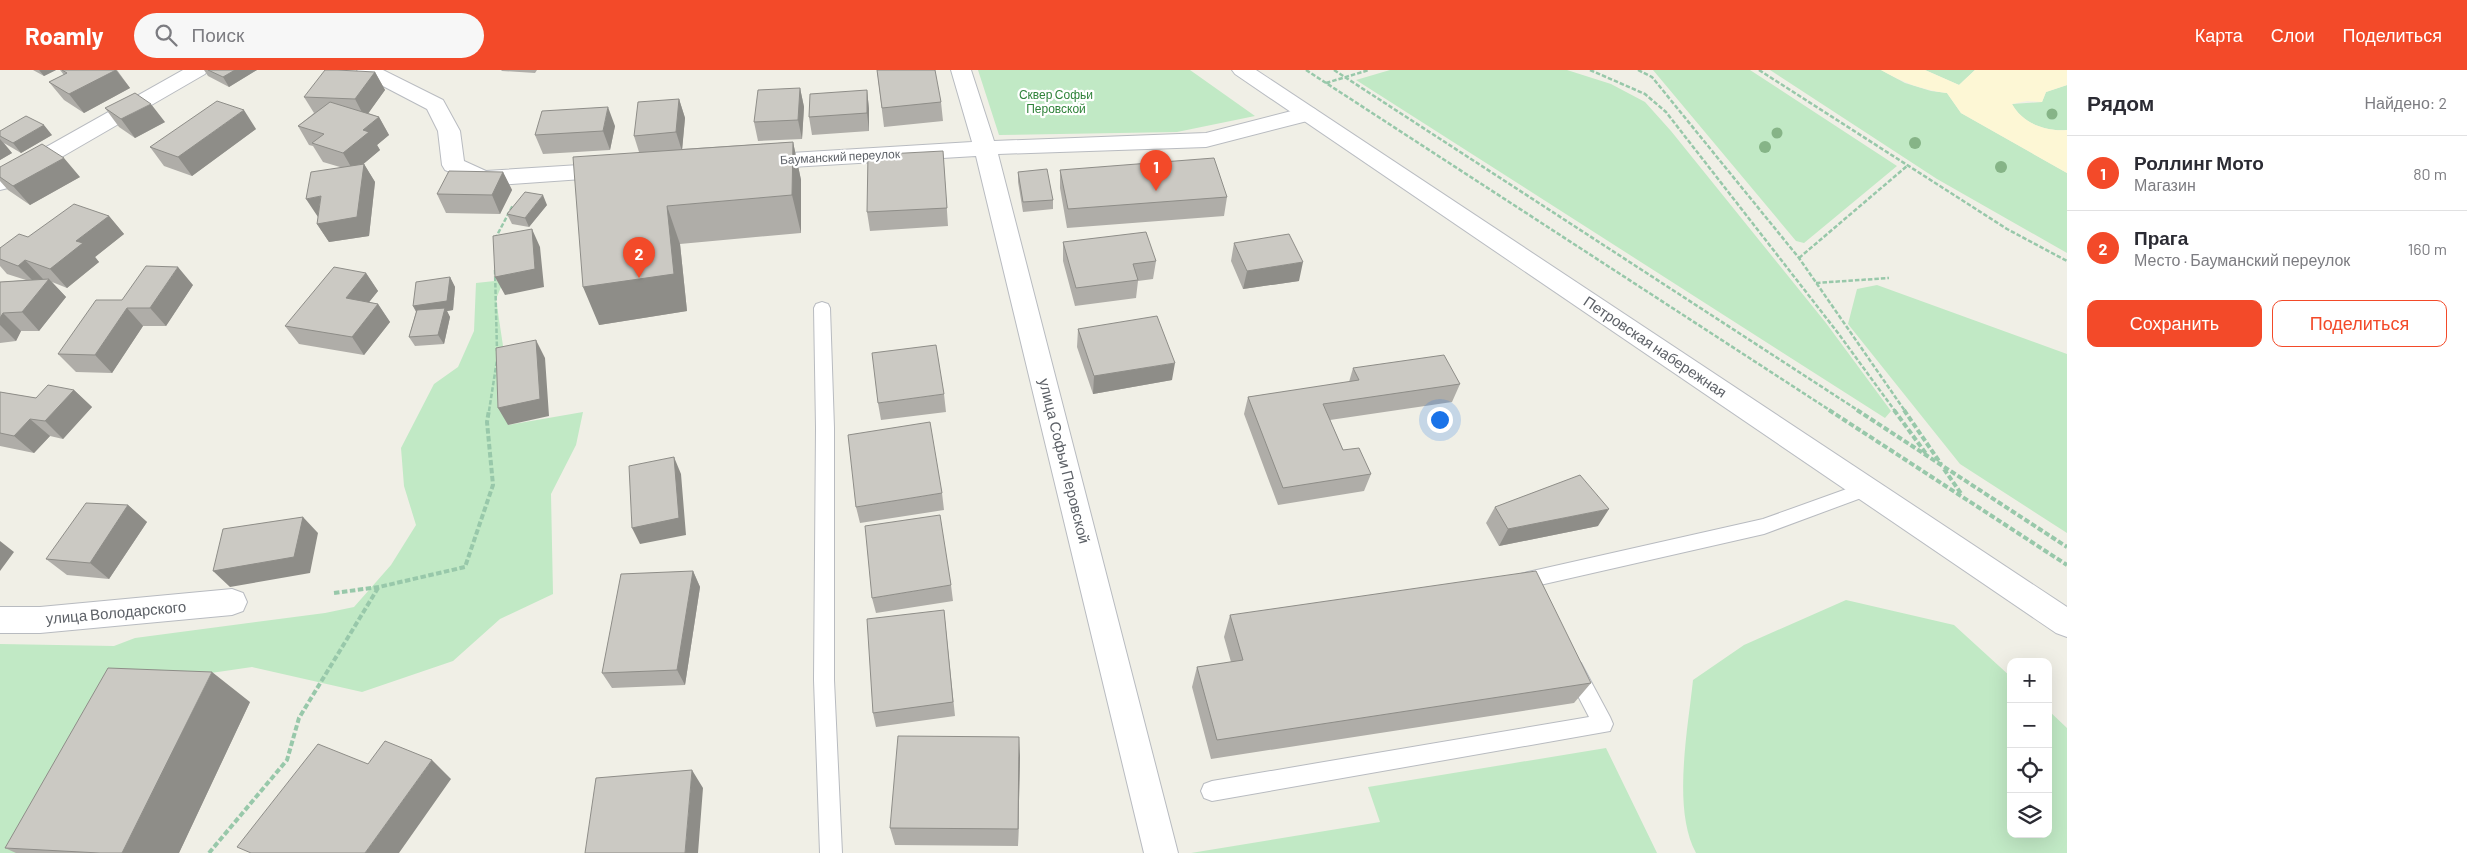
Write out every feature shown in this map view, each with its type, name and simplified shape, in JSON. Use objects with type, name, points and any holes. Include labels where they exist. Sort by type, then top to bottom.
[{"type":"street","points":[[154,70],[178,81]]},
{"type":"street","points":[[0,183],[198,70]]},
{"type":"street","points":[[367,70],[436,105],[449,132],[453,165],[483,179],[628,169]]},
{"type":"street","name":"улица Софьи Перовской","points":[[962,70],[985,148],[1161,853]]},
{"type":"street","name":"Петровская набережная","points":[[1242,70],[2067,624]]},
{"type":"street","name":"Бауманский переулок","points":[[737,163],[985,148],[1206,140],[1307,114]]},
{"type":"street","name":"улица Володарского","points":[[0,620],[40,620],[232,602]]},
{"type":"lane","points":[[822,308],[825,428],[824,680],[830,853]]},
{"type":"lane","points":[[1541,606],[1528,580],[1764,526],[1866,489]]},
{"type":"lane","points":[[1212,791],[1603,724],[1568,656]]},
{"type":"path","points":[[1306,70],[2067,565]]},
{"type":"path","points":[[1334,70],[2067,547]]},
{"type":"path","points":[[1325,83],[1369,70]]},
{"type":"path","points":[[1590,70],[1645,94],[1666,112],[1838,333],[1930,458]]},
{"type":"path","points":[[1638,70],[1652,77]]},
{"type":"path","points":[[1646,70],[1799,258],[1964,498]]},
{"type":"path","points":[[1759,70],[1907,166],[2007,228],[2067,261]]},
{"type":"path","points":[[1799,258],[1907,166]]},
{"type":"path","points":[[495,240],[529,175]]},
{"type":"path","points":[[334,593],[378,587],[465,567],[493,485],[487,422],[497,357],[495,269]]},
{"type":"path","points":[[1816,283],[1889,278]]},
{"type":"path","points":[[209,853],[287,760],[298,718],[378,587]]},
{"type":"green space","name":"Сквер Софьи Перовской","points":[[978,70],[1190,70],[1255,116],[1177,132],[999,135]]},
{"type":"green space","points":[[1390,70],[1567,70],[1611,84],[1645,102],[1671,131],[1826,323],[1891,411],[1885,418],[1356,80]]},
{"type":"green space","points":[[1653,70],[1750,70],[1897,166],[1804,243],[1796,241]]},
{"type":"green space","points":[[1770,70],[1881,70],[1905,83],[1931,91],[1947,93],[1961,113],[2067,173],[2067,253],[1937,179]]},
{"type":"green space","points":[[1925,70],[1975,70],[1959,85]]},
{"type":"green space","points":[[2067,85],[2067,130],[2043,128],[2035,125],[2016,111],[2012,104],[2042,102],[2046,92]]},
{"type":"green space","points":[[504,280],[496,299],[506,366],[508,425],[583,412],[576,445],[551,494],[553,594],[500,619],[453,661],[362,692],[252,667],[129,685],[21,853],[0,853],[0,644],[114,646],[135,638],[325,613],[354,607],[391,565],[416,525],[404,486],[401,448],[434,384],[458,367],[474,331],[476,283]]},
{"type":"green space","points":[[1877,285],[2067,354],[2067,533],[1960,464],[1848,324],[1857,289]]},
{"type":"green space","points":[[1846,600],[1954,625],[2007,673],[2007,838],[2052,838],[2052,714],[2067,728],[2067,853],[1696,853],[1689,835],[1683,792],[1685,745],[1693,680],[1744,645]]},
{"type":"green space","points":[[1606,748],[1657,853],[1191,853],[1380,822],[1368,787]]},
{"type":"sand","points":[[1881,70],[1925,70],[1959,85],[1975,70],[2067,70],[2067,85],[2046,92],[2042,102],[2027,101],[2012,104],[2016,111],[2035,125],[2043,128],[2067,130],[2067,173],[1961,113],[1947,93],[1912,85]]},
{"type":"building","points":[[62,70],[116,70],[69,94],[49,82],[67,73]]},
{"type":"building","points":[[208,70],[235,70],[223,77]]},
{"type":"building","points":[[325,70],[375,72],[355,99],[304,97]]},
{"type":"building","points":[[877,70],[935,70],[941,102],[882,108]]},
{"type":"building","points":[[800,88],[798,120],[754,122],[758,90]]},
{"type":"building","points":[[867,90],[867,113],[809,117],[810,94]]},
{"type":"building","points":[[135,93],[151,104],[121,119],[105,108]]},
{"type":"building","points":[[679,99],[676,132],[634,136],[638,102]]},
{"type":"building","points":[[217,101],[244,110],[178,157],[150,147]]},
{"type":"building","points":[[330,102],[379,117],[363,130],[369,132],[343,153],[312,143],[324,134],[298,126]]},
{"type":"building","points":[[608,107],[603,131],[535,135],[542,111]]},
{"type":"building","points":[[26,116],[44,125],[13,143],[0,136],[0,131]]},
{"type":"building","points":[[793,142],[792,195],[667,206],[674,274],[583,287],[573,157]]},
{"type":"building","points":[[42,144],[64,158],[13,186],[0,177],[0,167]]},
{"type":"building","points":[[943,151],[947,208],[867,212],[868,155]]},
{"type":"building","points":[[1214,158],[1227,197],[1068,209],[1060,170]]},
{"type":"building","points":[[364,164],[357,217],[317,224],[321,196],[306,199],[311,172]]},
{"type":"building","points":[[1047,169],[1053,200],[1023,202],[1018,172]]},
{"type":"building","points":[[449,171],[503,172],[492,195],[437,194]]},
{"type":"building","points":[[525,192],[543,195],[525,218],[507,214]]},
{"type":"building","points":[[74,204],[109,216],[76,241],[83,243],[50,269],[25,260],[18,266],[0,259],[0,248],[19,234],[28,237]]},
{"type":"building","points":[[532,229],[535,269],[495,277],[493,236]]},
{"type":"building","points":[[1146,232],[1156,261],[1133,264],[1138,280],[1076,288],[1063,242]]},
{"type":"building","points":[[1289,234],[1303,262],[1247,271],[1234,243]]},
{"type":"building","points":[[146,266],[178,267],[150,308],[127,308],[95,355],[58,354],[96,300],[122,300]]},
{"type":"building","points":[[334,267],[366,273],[346,298],[378,304],[352,337],[285,326]]},
{"type":"building","points":[[450,277],[447,301],[413,306],[416,282]]},
{"type":"building","points":[[49,279],[22,312],[3,313],[0,318],[0,282]]},
{"type":"building","points":[[445,308],[438,335],[409,337],[417,310]]},
{"type":"building","points":[[1157,316],[1175,363],[1094,376],[1078,329]]},
{"type":"building","points":[[536,340],[540,399],[498,408],[496,348]]},
{"type":"building","points":[[936,345],[944,394],[878,403],[872,353]]},
{"type":"building","points":[[1444,355],[1460,384],[1323,404],[1343,450],[1359,448],[1371,474],[1283,488],[1248,397],[1359,380],[1353,368]]},
{"type":"building","points":[[48,385],[74,390],[45,421],[30,419],[14,436],[0,433],[0,392],[36,398]]},
{"type":"building","points":[[930,422],[942,493],[856,507],[848,435]]},
{"type":"building","points":[[674,457],[679,518],[632,528],[629,466]]},
{"type":"building","points":[[1580,475],[1609,509],[1508,529],[1495,507]]},
{"type":"building","points":[[86,503],[128,505],[90,563],[46,559]]},
{"type":"building","points":[[940,515],[951,585],[872,598],[865,526]]},
{"type":"building","points":[[303,517],[294,557],[213,571],[223,529]]},
{"type":"building","points":[[693,571],[677,670],[602,673],[621,574]]},
{"type":"building","points":[[1536,571],[1591,683],[1217,740],[1197,667],[1243,660],[1230,615]]},
{"type":"building","points":[[944,610],[953,702],[873,713],[867,619]]},
{"type":"building","points":[[108,668],[212,672],[122,853],[5,848]]},
{"type":"building","points":[[898,736],[1019,737],[1018,829],[890,828]]},
{"type":"building","points":[[385,741],[432,760],[365,853],[251,853],[237,847],[318,744],[368,764]]},
{"type":"building","points":[[692,770],[685,853],[585,853],[596,778]]},
{"type":"place","name":"Роллинг Мото","points":[[1156,191]]},
{"type":"place","name":"Прага","points":[[639,278]]}]
